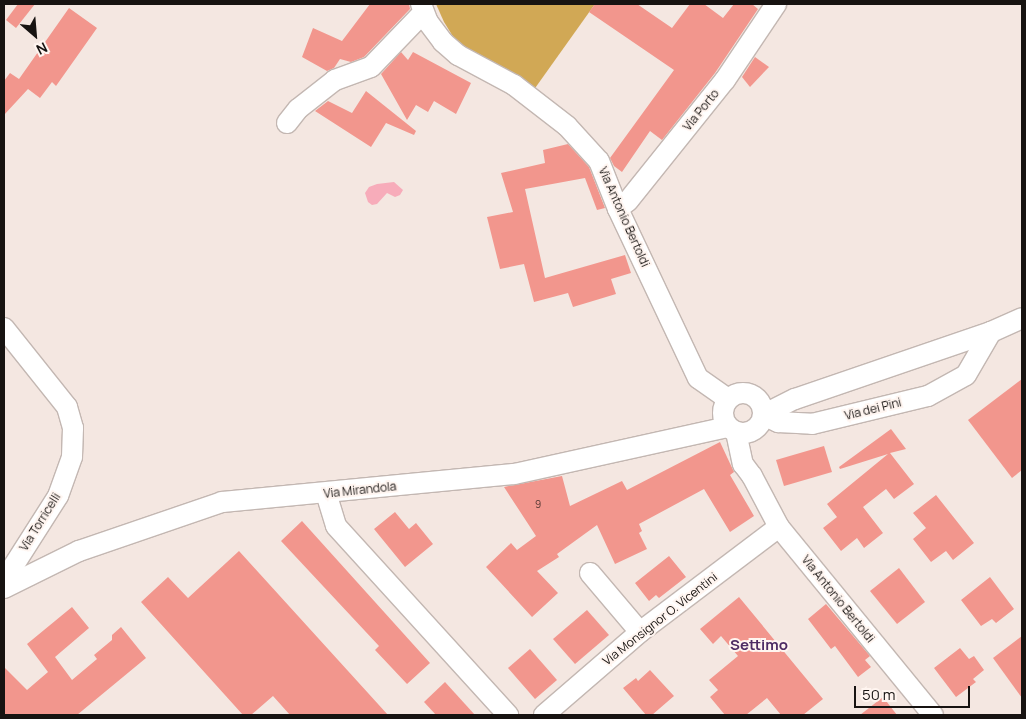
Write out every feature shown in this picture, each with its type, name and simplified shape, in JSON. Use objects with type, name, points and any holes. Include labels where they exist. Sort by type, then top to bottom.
[{"type":"street","name":"Via Porto","points":[[618,209],[628,201],[725,80],[776,4]]},
{"type":"street","name":"Via Antonio Bertoldi","points":[[423,8],[428,22],[443,42],[458,55],[514,86],[567,126],[599,161],[618,209],[698,378],[728,399]]},
{"type":"street","points":[[287,123],[298,109],[335,80],[370,67],[423,8]]},
{"type":"street","points":[[752,476],[759,414],[752,394],[744,392],[735,394],[728,399],[723,408],[723,418],[732,429],[745,433],[759,414],[795,399],[991,332],[1022,318]]},
{"type":"street","name":"Via Torricelli","points":[[4,328],[67,408],[73,428],[72,457],[58,496],[9,573],[5,587]]},
{"type":"street","points":[[966,375],[991,332]]},
{"type":"street","points":[[952,344],[963,348],[966,353],[966,375]]},
{"type":"street","name":"Via dei Pini","points":[[759,414],[778,422],[812,424],[928,396],[966,375]]},
{"type":"street","name":"Via Antonio Bertoldi","points":[[732,429],[743,464],[752,476],[779,527],[933,715]]},
{"type":"street","name":"Via Mirandola","points":[[5,587],[79,551],[222,502],[514,474],[732,429]]},
{"type":"street","points":[[326,493],[336,526],[508,715]]},
{"type":"street","name":"Via Monsignor O. Vicentini","points":[[544,715],[640,632],[779,527]]},
{"type":"street","points":[[590,573],[640,632]]},
{"type":"shaded area","points":[[436,4],[595,4],[533,91],[457,43]]},
{"type":"shaded area","points":[[394,182],[403,190],[400,195],[395,197],[387,193],[377,204],[372,205],[368,202],[365,193],[369,187]]},
{"type":"building","points":[[18,4],[35,4],[16,28],[6,20]]},
{"type":"building","points":[[370,4],[409,4],[410,9],[364,57],[351,62],[340,59],[334,68],[327,71],[302,57],[313,28],[342,41]]},
{"type":"building","points":[[595,4],[637,4],[672,28],[690,4],[704,4],[723,18],[734,4],[752,4],[758,9],[715,73],[662,140],[650,131],[622,172],[614,166],[610,158],[674,70],[589,12]]},
{"type":"building","points":[[69,8],[97,28],[56,86],[52,82],[40,98],[28,89],[4,115],[4,81],[10,73],[19,79]]},
{"type":"building","points":[[401,52],[408,60],[413,52],[471,83],[456,114],[434,101],[428,112],[416,105],[407,120],[381,74]]},
{"type":"building","points":[[755,57],[769,67],[750,87],[742,77]]},
{"type":"building","points":[[366,91],[416,131],[414,135],[386,123],[371,147],[315,111],[328,101],[352,113]]},
{"type":"building","points":[[568,144],[589,167],[605,208],[597,210],[585,178],[525,189],[545,278],[625,255],[631,273],[611,279],[616,294],[573,307],[568,293],[534,302],[524,264],[500,269],[487,217],[513,212],[501,173],[545,163],[543,150]]},
{"type":"building","points":[[1022,379],[1022,470],[1012,478],[968,420]]},
{"type":"building","points":[[891,429],[906,449],[890,453],[914,484],[894,499],[886,489],[863,507],[883,533],[864,548],[857,538],[841,551],[823,528],[837,517],[827,504],[888,454],[840,469],[839,467]]},
{"type":"building","points":[[720,442],[734,472],[730,475],[754,516],[730,532],[704,489],[639,524],[642,531],[639,533],[647,549],[615,564],[597,525],[557,554],[559,557],[537,571],[558,593],[532,617],[486,567],[511,543],[517,550],[536,536],[504,487],[562,476],[570,506],[622,481],[627,490]]},
{"type":"building","points":[[824,446],[832,472],[784,486],[776,460]]},
{"type":"building","points":[[936,495],[974,543],[953,560],[946,551],[931,562],[913,539],[926,528],[913,513]]},
{"type":"building","points":[[395,512],[409,529],[416,523],[433,544],[405,567],[374,529]]},
{"type":"building","points":[[302,521],[430,663],[407,684],[375,650],[379,646],[281,541]]},
{"type":"building","points":[[239,551],[388,715],[290,715],[273,696],[251,715],[243,715],[141,602],[168,577],[188,598]]},
{"type":"building","points":[[669,556],[686,577],[659,598],[656,595],[649,601],[635,583]]},
{"type":"building","points":[[899,568],[925,602],[897,624],[870,591]]},
{"type":"building","points":[[990,577],[1014,609],[996,623],[992,619],[981,626],[961,600]]},
{"type":"building","points":[[739,597],[823,699],[803,715],[781,715],[767,698],[746,715],[725,715],[710,697],[718,690],[709,680],[738,656],[721,636],[713,644],[700,629]]},
{"type":"building","points":[[826,604],[870,656],[865,660],[871,667],[858,677],[835,646],[831,649],[808,619]]},
{"type":"building","points":[[72,607],[89,628],[55,657],[72,680],[97,659],[94,655],[112,640],[112,635],[121,627],[146,658],[77,715],[4,715],[4,667],[27,690],[48,672],[27,644]]},
{"type":"building","points":[[587,610],[609,635],[575,664],[553,639]]},
{"type":"building","points":[[1022,636],[1022,698],[993,658]]},
{"type":"building","points":[[960,648],[969,659],[974,656],[984,670],[973,679],[976,682],[956,697],[934,668]]},
{"type":"building","points":[[530,649],[557,680],[535,699],[508,668]]},
{"type":"building","points":[[650,670],[674,696],[652,715],[646,715],[623,688],[636,678],[638,681]]},
{"type":"building","points":[[445,682],[475,715],[436,715],[424,702]]},
{"type":"building","points":[[883,697],[897,715],[860,715]]},
{"type":"district","name":"Settimo","points":[[759,645]]}]
